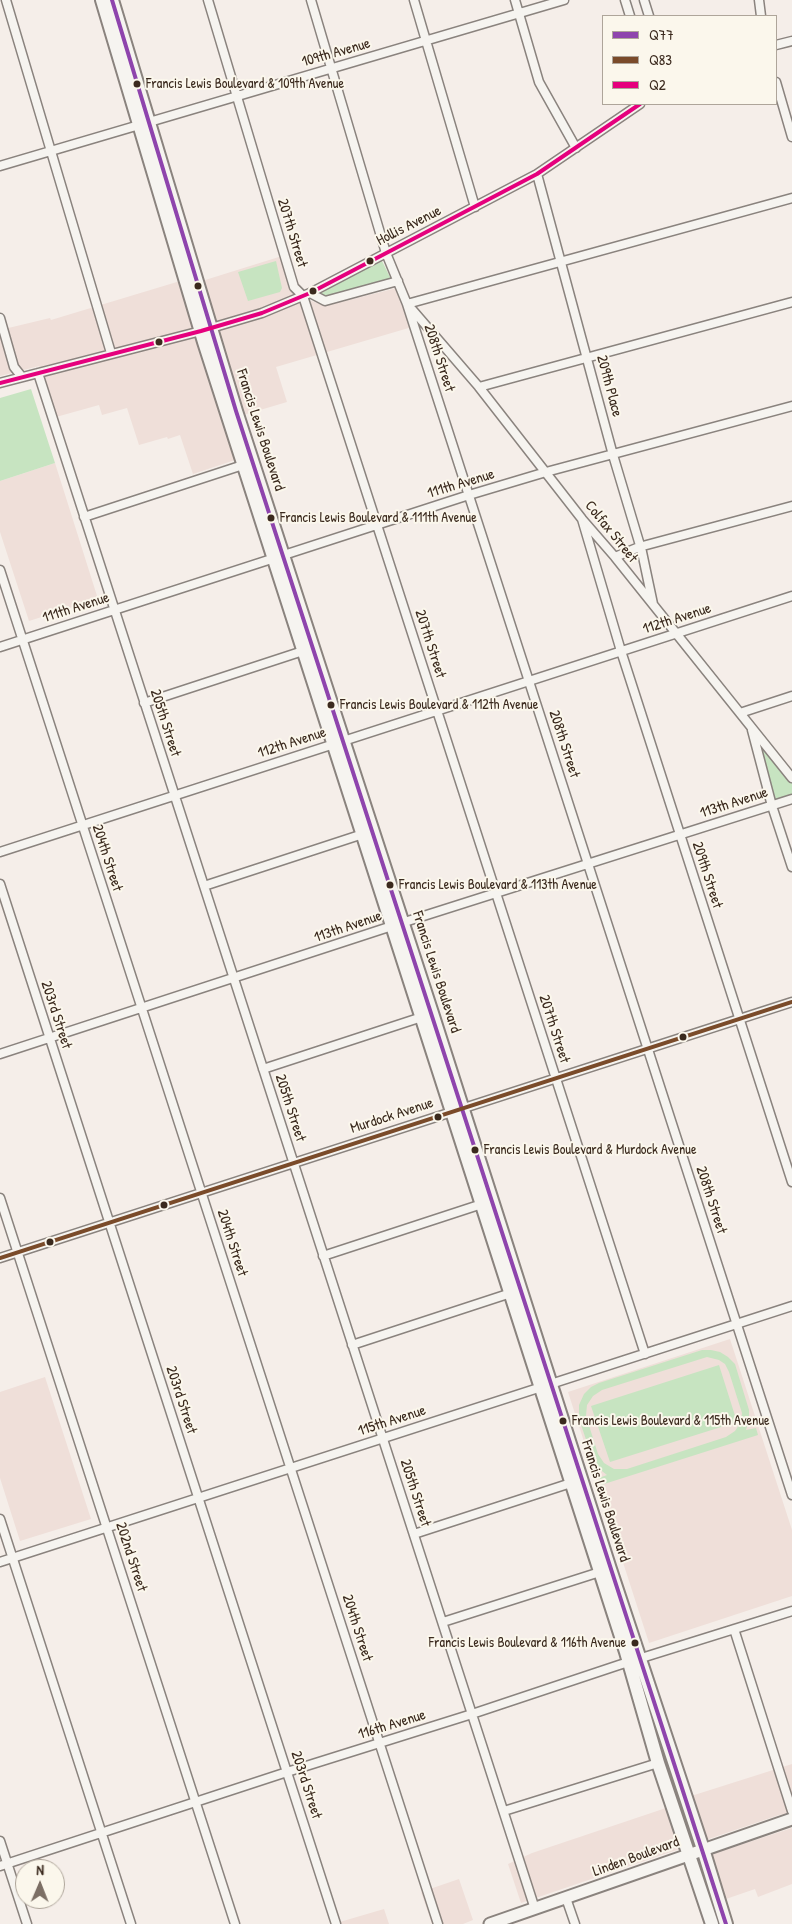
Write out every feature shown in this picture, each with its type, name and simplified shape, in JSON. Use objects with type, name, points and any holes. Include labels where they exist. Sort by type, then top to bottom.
[{"type":"main road","name":"Francis Lewis Boulevard","points":[[102,0],[144,124],[206,330],[604,1570],[634,1661],[704,1849],[726,1924]]},
{"type":"main road","name":"Francis Lewis Boulevard","points":[[112,0],[144,124]]},
{"type":"main road","name":"Francis Lewis Boulevard","points":[[206,330],[243,465],[278,556]]},
{"type":"main road","name":"Francis Lewis Boulevard","points":[[634,1661],[658,1763],[712,1924]]},
{"type":"main road","name":"Linden Boulevard","points":[[490,1924],[792,1819]]},
{"type":"street","points":[[6,0],[111,353]]},
{"type":"street","name":"207th Street","points":[[208,0],[294,287],[307,295],[377,525],[645,1354]]},
{"type":"street","name":"208th Street","points":[[311,0],[386,253],[407,304],[792,1495]]},
{"type":"street","points":[[414,0],[475,207]]},
{"type":"street","points":[[515,0],[540,82],[576,148]]},
{"type":"street","name":"109th Avenue","points":[[0,166],[564,0]]},
{"type":"street","points":[[625,0],[630,15]]},
{"type":"street","points":[[644,0],[649,15]]},
{"type":"street","points":[[759,0],[761,15]]},
{"type":"street","points":[[777,45],[792,41]]},
{"type":"street","points":[[777,85],[792,137]]},
{"type":"street","name":"Hollis Avenue","points":[[0,383],[206,330],[262,313],[307,295],[537,174],[639,105]]},
{"type":"street","name":"209th Place","points":[[537,174],[613,455],[642,552],[653,606]]},
{"type":"street","points":[[407,304],[792,198]]},
{"type":"street","points":[[307,295],[326,301],[398,281]]},
{"type":"street","points":[[479,387],[792,302]]},
{"type":"street","name":"Colfax Street","points":[[407,304],[479,387],[582,519],[615,557],[792,778]]},
{"type":"street","points":[[0,318],[14,367],[22,377]]},
{"type":"street","name":"205th Street","points":[[38,373],[535,1908]]},
{"type":"street","name":"111th Avenue","points":[[0,647],[469,495],[546,472],[792,406]]},
{"type":"street","points":[[84,517],[243,465]]},
{"type":"street","points":[[615,557],[639,547],[792,506]]},
{"type":"street","name":"209th Street","points":[[582,519],[621,651],[792,1182]]},
{"type":"street","name":"204th Street","points":[[0,570],[438,1924]]},
{"type":"street","name":"112th Avenue","points":[[0,852],[792,596]]},
{"type":"street","points":[[144,703],[308,650]]},
{"type":"street","points":[[740,712],[792,696]]},
{"type":"street","points":[[751,727],[772,806],[792,867]]},
{"type":"street","name":"113th Avenue","points":[[0,1054],[792,799]]},
{"type":"street","points":[[204,886],[367,832]]},
{"type":"street","name":"203rd Street","points":[[0,884],[336,1924]]},
{"type":"street","name":"Murdock Avenue","points":[[0,1258],[792,1002]]},
{"type":"street","points":[[263,1069],[426,1015]]},
{"type":"street","name":"202nd Street","points":[[0,1198],[235,1924]]},
{"type":"street","points":[[323,1256],[487,1202]]},
{"type":"street","points":[[352,1345],[515,1292]]},
{"type":"street","name":"115th Avenue","points":[[0,1562],[792,1306]]},
{"type":"street","points":[[414,1534],[576,1482]]},
{"type":"street","points":[[0,1519],[131,1924]]},
{"type":"street","points":[[442,1622],[604,1570]]},
{"type":"street","name":"116th Avenue","points":[[4,1865],[287,1772],[792,1611]]},
{"type":"street","points":[[734,1629],[792,1811]]},
{"type":"street","points":[[504,1812],[658,1763]]},
{"type":"street","points":[[0,1841],[4,1865],[27,1924]]},
{"type":"street","points":[[566,1898],[575,1924]]},
{"type":"shaded area","points":[[282,256],[293,294],[325,306],[397,288],[412,327],[276,367],[287,402],[223,421],[235,460],[193,474],[180,435],[139,445],[127,408],[102,415],[99,405],[56,417],[39,366],[0,376],[0,330],[50,318],[51,320],[200,275],[202,281]]},
{"type":"shaded area","points":[[55,463],[98,599],[29,621],[0,532],[0,481]]},
{"type":"shaded area","points":[[730,1339],[792,1530],[792,1596],[649,1643],[568,1392]]},
{"type":"shaded area","points":[[45,1377],[91,1519],[20,1541],[0,1478],[0,1392]]},
{"type":"shaded area","points":[[792,1764],[792,1813],[779,1815],[521,1903],[508,1864],[532,1853],[663,1809],[688,1797]]},
{"type":"shaded area","points":[[792,1828],[792,1884],[758,1897],[755,1889],[723,1900],[709,1855]]},
{"type":"shaded area","points":[[459,1879],[473,1920],[463,1924],[432,1924],[421,1892]]},
{"type":"shaded area","points":[[384,1909],[389,1924],[333,1924]]},
{"type":"green space","points":[[381,259],[391,279],[326,297],[318,295]]},
{"type":"green space","points":[[276,261],[282,288],[280,292],[248,301],[238,272]]},
{"type":"green space","points":[[31,389],[55,463],[0,481],[0,398]]},
{"type":"green space","points":[[758,742],[792,782],[792,798],[774,804]]},
{"type":"green space","points":[[702,1350],[720,1352],[735,1364],[749,1410],[746,1430],[756,1428],[758,1435],[601,1485],[599,1478],[607,1475],[598,1468],[593,1460],[579,1419],[579,1405],[584,1394],[591,1387]],"holes":[[[707,1357],[719,1360],[725,1364],[729,1372],[742,1413],[741,1422],[735,1431],[726,1437],[627,1469],[614,1469],[604,1463],[598,1454],[586,1416],[587,1405],[593,1396],[602,1390]]]},
{"type":"green space","points":[[719,1365],[737,1422],[610,1462],[591,1406]]},
{"type":"transit line","name":"Q77","points":[[112,0],[236,411],[726,1924]]},
{"type":"transit line","name":"Q2","points":[[0,383],[201,331],[262,313],[310,293],[537,174],[639,105]]},
{"type":"transit line","name":"Q83","points":[[0,1258],[792,1002]]},
{"type":"place","name":"Francis Lewis Boulevard & 109th Avenue","points":[[137,84]]},
{"type":"place","name":"Francis Lewis Boulevard & 111th Avenue","points":[[271,518]]},
{"type":"place","name":"Francis Lewis Boulevard & 112th Avenue","points":[[331,705]]},
{"type":"place","name":"Francis Lewis Boulevard & 113th Avenue","points":[[390,885]]},
{"type":"place","name":"Francis Lewis Boulevard & Murdock Avenue","points":[[475,1150]]},
{"type":"place","name":"Francis Lewis Boulevard & 115th Avenue","points":[[563,1421]]},
{"type":"place","name":"Francis Lewis Boulevard & 116th Avenue","points":[[635,1643]]}]
